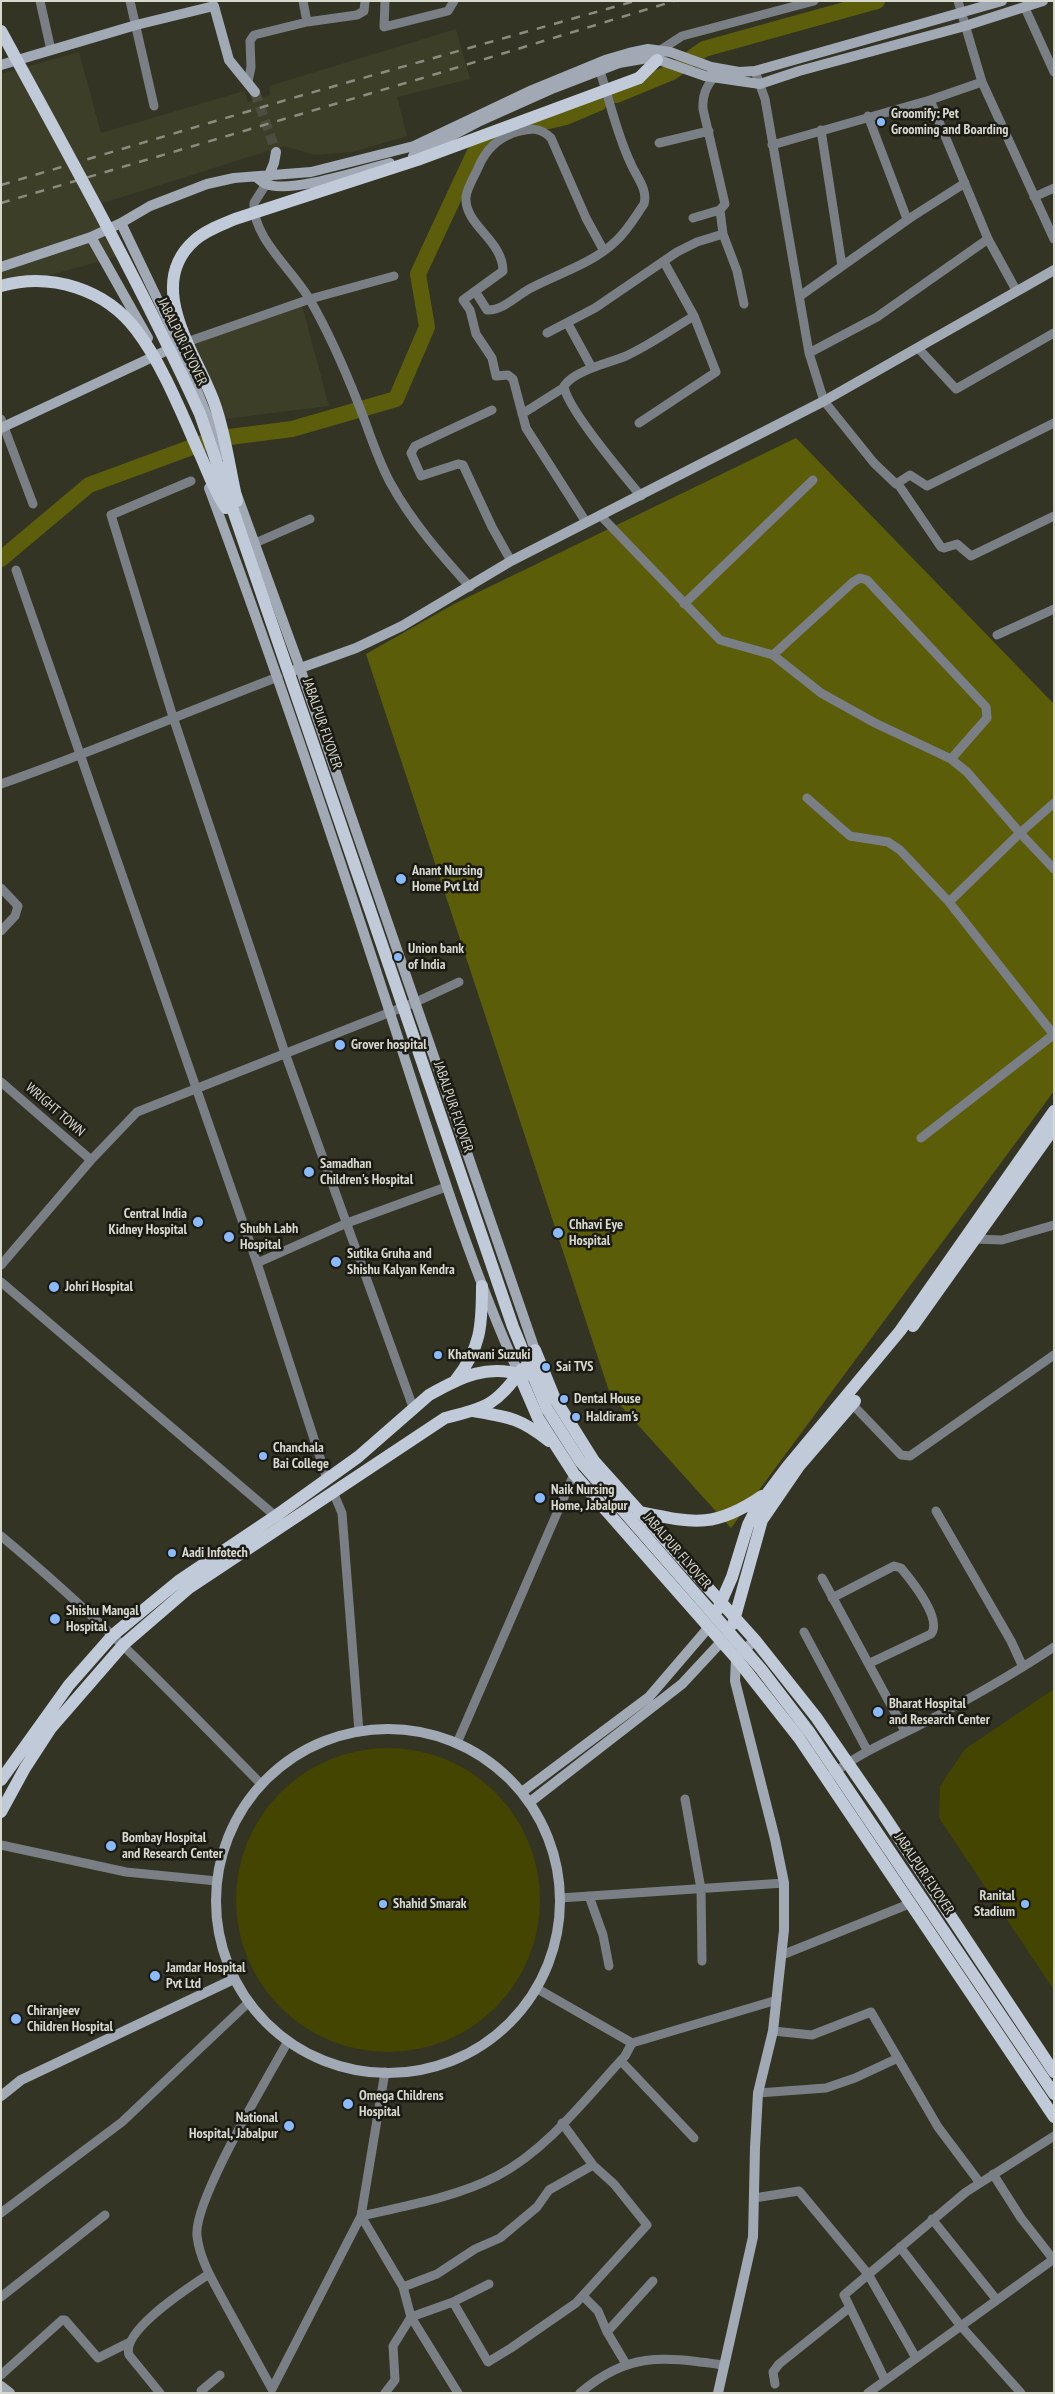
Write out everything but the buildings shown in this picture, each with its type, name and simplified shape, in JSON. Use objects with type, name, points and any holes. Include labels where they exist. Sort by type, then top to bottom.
[{"type":"main road","name":"JABALPUR FLYOVER","points":[[1,31],[112,233],[200,414],[513,1328],[547,1410],[580,1461],[761,1669],[810,1733],[1054,2094]]},
{"type":"main road","points":[[235,518],[238,503],[216,408],[181,330],[174,309],[173,290],[175,273],[182,257],[194,241],[206,232],[235,219],[417,160],[639,78],[657,57]]},
{"type":"main road","points":[[1,286],[45,280],[69,284],[91,293],[110,304],[126,318],[148,347],[174,396],[222,502],[235,518]]},
{"type":"main road","points":[[709,1627],[721,1604],[748,1525],[770,1490],[900,1331],[1054,1111]]},
{"type":"main road","points":[[722,1641],[736,1619],[762,1520],[776,1497],[799,1466],[901,1344],[1054,1128]]},
{"type":"main road","points":[[453,1382],[469,1363],[478,1341],[482,1325],[482,1286]]},
{"type":"main road","points":[[1,1780],[69,1685],[113,1635],[180,1580],[280,1520],[333,1492],[445,1418],[473,1411],[497,1400],[536,1350]]},
{"type":"main road","points":[[536,1350],[548,1384],[569,1423],[594,1461],[754,1640],[848,1762],[1054,2072]]},
{"type":"main road","points":[[1,1812],[25,1768],[51,1728],[124,1644],[189,1588],[280,1520],[327,1479],[430,1396],[453,1382],[486,1370],[519,1374],[548,1384]]},
{"type":"main road","points":[[519,1374],[554,1446],[574,1474],[722,1641],[828,1777],[909,1904],[1054,2117]]},
{"type":"main road","points":[[473,1411],[511,1417],[529,1426],[554,1446]]},
{"type":"main road","points":[[639,1512],[682,1520],[710,1521],[742,1510],[770,1490]]},
{"type":"main road","points":[[1022,2069],[1043,2056]]},
{"type":"street","points":[[40,1],[51,50]]},
{"type":"street","points":[[130,1],[154,106]]},
{"type":"street","points":[[303,1],[307,22]]},
{"type":"street","points":[[248,82],[251,67],[251,38],[254,35],[307,22],[362,13],[366,1]]},
{"type":"street","points":[[385,1],[384,27],[448,10],[454,1]]},
{"type":"street","points":[[657,57],[682,36],[814,1]]},
{"type":"street","points":[[958,1],[982,82],[1054,239]]},
{"type":"street","points":[[1,267],[91,237],[121,223],[150,206],[188,190],[234,178],[256,177],[268,179],[284,187],[308,183],[412,156],[495,115],[619,63],[657,57],[670,52],[712,67],[739,72],[755,71],[962,14],[1002,1]]},
{"type":"street","points":[[268,179],[311,172],[414,146],[493,107],[605,60],[648,50],[657,57],[710,77],[760,84],[799,71],[965,26],[1043,1]]},
{"type":"street","points":[[1,65],[214,3],[230,60],[255,92]]},
{"type":"street","points":[[1025,8],[1053,66]]},
{"type":"street","points":[[475,290],[487,310],[493,310],[532,287],[588,261],[616,241],[631,223],[646,197],[644,189],[630,163],[600,71]]},
{"type":"street","points":[[755,71],[765,99],[809,353],[824,401],[874,463],[898,484],[941,547],[946,548],[957,544],[971,556],[1054,516]]},
{"type":"street","points":[[692,218],[720,210],[726,204],[703,101],[710,77]]},
{"type":"street","points":[[772,145],[868,116],[930,100],[982,82]]},
{"type":"street","points":[[930,100],[988,239],[1016,290]]},
{"type":"street","points":[[868,116],[907,219]]},
{"type":"street","points":[[586,522],[526,428],[513,379],[508,376],[496,376],[492,358],[473,327],[470,310],[463,300],[502,273],[504,266],[489,236],[473,219],[467,207],[466,195],[482,157],[489,148],[515,132],[536,128],[551,138],[586,218],[604,251]]},
{"type":"street","points":[[821,130],[842,266]]},
{"type":"street","points":[[660,143],[709,131]]},
{"type":"street","points":[[276,152],[268,179],[254,203],[256,219],[268,243],[310,299],[358,401],[391,484],[408,512],[440,554],[470,587]]},
{"type":"street","points":[[800,296],[907,219],[965,183]]},
{"type":"street","points":[[1034,197],[1054,188]]},
{"type":"street","points":[[720,210],[723,234],[737,271],[744,304]]},
{"type":"street","points":[[121,223],[179,345],[215,433],[300,668],[536,1350]]},
{"type":"street","points":[[546,333],[568,324],[596,308],[697,242],[723,234]]},
{"type":"street","points":[[91,237],[157,354],[192,442],[278,677],[390,1011],[446,1187],[482,1286],[519,1374]]},
{"type":"street","points":[[809,353],[877,317],[988,239]]},
{"type":"street","points":[[639,423],[715,375],[716,370],[694,316],[664,262]]},
{"type":"street","points":[[3,782],[80,756],[173,717],[356,648],[402,626],[511,561],[824,401],[1054,270]]},
{"type":"street","points":[[33,504],[2,425],[179,345],[310,299],[394,276]]},
{"type":"street","points":[[522,414],[563,388],[567,382],[592,368],[627,355],[694,316]]},
{"type":"street","points":[[568,324],[592,368]]},
{"type":"street","points":[[918,348],[956,389],[1054,333]]},
{"type":"street","points":[[563,388],[613,463],[641,496]]},
{"type":"street","points":[[492,410],[414,446],[410,453],[421,476],[458,464],[463,465],[492,527],[511,561]]},
{"type":"street","points":[[898,484],[910,475],[928,486],[1054,424]]},
{"type":"street","points":[[684,604],[813,480]]},
{"type":"street","points":[[190,481],[111,515],[173,717],[285,1053],[414,1410]]},
{"type":"street","points":[[600,515],[720,640],[773,655],[821,693],[875,724],[951,758],[973,779],[1054,869]]},
{"type":"street","points":[[254,544],[310,519]]},
{"type":"street","points":[[16,570],[257,1263],[327,1479]]},
{"type":"street","points":[[773,655],[853,582],[860,578],[866,580],[986,707],[987,718],[951,758]]},
{"type":"street","points":[[997,635],[1054,609]]},
{"type":"street","points":[[807,798],[850,836],[888,842],[900,850],[949,902],[1054,1035],[921,1138]]},
{"type":"street","points":[[949,902],[1054,803]]},
{"type":"street","points":[[1,888],[18,906],[15,916],[1,931]]},
{"type":"street","points":[[1,1265],[91,1160],[137,1112],[416,1002],[459,982]]},
{"type":"street","name":"WRIGHT TOWN","points":[[1,1082],[91,1160]]},
{"type":"street","points":[[257,1263],[347,1224],[446,1187]]},
{"type":"street","points":[[974,1240],[1002,1240],[1054,1226]]},
{"type":"street","points":[[1,1282],[280,1520]]},
{"type":"street","points":[[852,1404],[902,1456],[910,1456],[1054,1355]]},
{"type":"street","points":[[457,1743],[574,1474]]},
{"type":"street","points":[[333,1492],[342,1513],[359,1732]]},
{"type":"street","points":[[936,1511],[1011,1641],[1023,1667]]},
{"type":"street","points":[[1,1536],[59,1584],[124,1644],[261,1784]]},
{"type":"street","points":[[832,1598],[894,1566],[901,1568],[932,1613],[935,1623],[931,1634],[870,1664]]},
{"type":"street","points":[[822,1578],[905,1731]]},
{"type":"street","points":[[522,1792],[649,1697],[709,1627]]},
{"type":"street","points":[[804,1632],[867,1750]]},
{"type":"street","points":[[718,2393],[753,2237],[758,2094],[773,2031],[778,2000],[784,1930],[784,1883],[776,1839],[735,1681],[736,1658],[754,1640]]},
{"type":"street","points":[[530,1802],[682,1684],[722,1641]]},
{"type":"street","points":[[828,1777],[867,1750],[1023,1667],[1054,1647]]},
{"type":"street","points":[[395,1728],[444,1737],[489,1759],[530,1802],[547,1832],[559,1874],[560,1918],[550,1961],[529,2000],[499,2033],[461,2057],[419,2070],[375,2073],[332,2064],[288,2041],[258,2016],[234,1979],[222,1948],[216,1914],[217,1881],[231,1829],[261,1784],[300,1753],[346,1733],[359,1732],[395,1728]]},
{"type":"street","points":[[685,1800],[701,1888],[702,1961]]},
{"type":"street","points":[[1,1844],[126,1872],[217,1881]]},
{"type":"street","points":[[560,1898],[784,1883]]},
{"type":"street","points":[[589,1896],[603,1934],[609,1966]]},
{"type":"street","points":[[782,1955],[909,1904]]},
{"type":"street","points":[[1,2096],[21,2080],[234,1979]]},
{"type":"street","points":[[536,1988],[632,2043]]},
{"type":"street","points":[[361,2216],[440,2197],[496,2176],[535,2151],[621,2061],[632,2043],[778,2000]]},
{"type":"street","points":[[1,2213],[122,2122],[249,2002]]},
{"type":"street","points":[[773,2031],[812,2035],[871,2012],[950,2145],[980,2183]]},
{"type":"street","points":[[270,2391],[209,2274],[199,2250],[196,2234],[199,2215],[211,2185],[288,2041]]},
{"type":"street","points":[[758,2094],[826,2088],[855,2078],[898,2058]]},
{"type":"street","points":[[621,2061],[694,2138]]},
{"type":"street","points":[[270,2391],[361,2216],[385,2072]]},
{"type":"street","points":[[453,2302],[488,2362],[565,2311],[583,2296],[647,2225],[614,2184],[593,2165],[562,2123]]},
{"type":"street","points":[[885,2380],[844,2295],[932,2219],[993,2174],[1054,2136]]},
{"type":"street","points":[[403,2287],[437,2274],[475,2249],[500,2238],[537,2207],[549,2190],[593,2165]]},
{"type":"street","points":[[868,2393],[1053,2259],[1021,2218],[993,2174]]},
{"type":"street","points":[[754,2198],[799,2191],[868,2274],[916,2358]]},
{"type":"street","points":[[1,2298],[105,2215]]},
{"type":"street","points":[[361,2216],[403,2287],[411,2317],[458,2393]]},
{"type":"street","points":[[932,2219],[996,2299]]},
{"type":"street","points":[[900,2248],[960,2325],[1021,2393]]},
{"type":"street","points":[[1,2375],[62,2320],[65,2320],[98,2358],[128,2343],[153,2315],[209,2274]]},
{"type":"street","points":[[607,2332],[654,2281]]},
{"type":"street","points":[[385,2393],[395,2380],[393,2346],[411,2317],[453,2302],[488,2284]]},
{"type":"street","points":[[583,2296],[598,2311],[607,2332],[626,2364]]},
{"type":"street","points":[[775,2384],[772,2372],[779,2364],[849,2308]]},
{"type":"street","points":[[128,2343],[129,2355],[160,2393]]},
{"type":"street","points":[[580,2393],[599,2376],[626,2364],[662,2358],[723,2364]]},
{"type":"street","points":[[203,2393],[202,2391],[220,2375]]},
{"type":"street","points":[[1,2386],[10,2393]]},
{"type":"shaded area","points":[[456,29],[470,79],[397,97],[407,136],[353,152],[314,155],[284,146],[103,203],[115,257],[1,289],[1,74],[79,52],[101,133],[244,91],[248,102],[270,95],[269,86]]},
{"type":"shaded area","points":[[302,305],[329,406],[224,419],[193,344]]},
{"type":"shaded area","points":[[796,438],[1054,704],[1054,1091],[731,1528],[610,1394],[366,654],[454,604]]},
{"type":"shaded area","name":"Ranital Stadium","points":[[1054,1689],[1054,1990],[939,1818],[940,1786],[965,1749]]},
{"type":"shaded area","points":[[373,1748],[403,1748],[432,1754],[460,1766],[485,1782],[506,1803],[522,1828],[534,1856],[538,1870],[540,1900],[538,1930],[529,1958],[515,1985],[496,2008],[473,2027],[446,2041],[418,2050],[373,2052],[344,2046],[316,2034],[291,2018],[270,1997],[254,1972],[242,1944],[236,1915],[236,1885],[242,1856],[254,1828],[270,1803],[291,1782],[316,1766],[344,1754]]},
{"type":"waterway","points":[[616,95],[672,72],[704,49],[877,1]]},
{"type":"waterway","points":[[1,559],[89,485],[214,439],[292,429],[396,399],[427,327],[418,274],[474,154],[505,131],[566,117],[599,103]]},
{"type":"tunnel","points":[[255,92],[276,152]]},
{"type":"railway","points":[[1,185],[303,95],[635,1]]},
{"type":"railway","points":[[1,203],[674,1]]},
{"type":"place","name":"Groomify: Pet Grooming and Boarding","points":[[881,122]]},
{"type":"place","name":"Anant Nursing Home Pvt Ltd","points":[[401,879]]},
{"type":"place","name":"Union bank of India","points":[[398,957]]},
{"type":"place","name":"Grover hospital","points":[[340,1045]]},
{"type":"place","name":"Samadhan Children's Hospital","points":[[309,1172]]},
{"type":"place","name":"Central India Kidney Hospital","points":[[198,1222]]},
{"type":"place","name":"Chhavi Eye Hospital","points":[[558,1233]]},
{"type":"place","name":"Shubh Labh Hospital","points":[[229,1237]]},
{"type":"place","name":"Sutika Gruha and Shishu Kalyan Kendra","points":[[336,1262]]},
{"type":"place","name":"Johri Hospital","points":[[54,1287]]},
{"type":"place","name":"Khatwani Suzuki","points":[[438,1355]]},
{"type":"place","name":"Sai TVS","points":[[546,1367]]},
{"type":"place","name":"Dental House","points":[[564,1399]]},
{"type":"place","name":"Haldiram's","points":[[576,1417]]},
{"type":"place","name":"Chanchala Bai College","points":[[263,1456]]},
{"type":"place","name":"Naik Nursing Home, Jabalpur","points":[[540,1498]]},
{"type":"place","name":"Aadi Infotech","points":[[172,1553]]},
{"type":"place","name":"Shishu Mangal Hospital","points":[[55,1619]]},
{"type":"place","name":"Bharat Hospital and Research Center","points":[[878,1712]]},
{"type":"place","name":"Bombay Hospital and Research Center","points":[[111,1846]]},
{"type":"place","name":"Shahid Smarak","points":[[383,1904]]},
{"type":"place","name":"Ranital Stadium","points":[[1025,1904]]},
{"type":"place","name":"Jamdar Hospital Pvt Ltd","points":[[155,1976]]},
{"type":"place","name":"Chiranjeev Children Hospital","points":[[16,2019]]},
{"type":"place","name":"Omega Childrens Hospital","points":[[348,2104]]},
{"type":"place","name":"National Hospital, Jabalpur","points":[[289,2126]]}]
